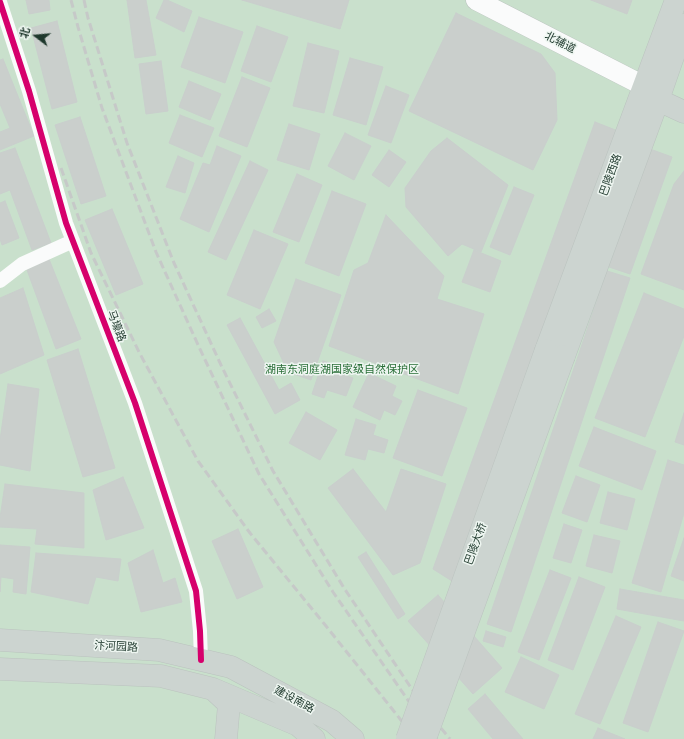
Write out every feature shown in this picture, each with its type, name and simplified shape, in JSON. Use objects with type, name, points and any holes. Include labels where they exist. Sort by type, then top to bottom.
[{"type":"main road","name":"北辅道","points":[[476,0],[651,93]]},
{"type":"main road","name":"巴陵西路","points":[[651,93],[670,17],[676,0]]},
{"type":"main road","name":"巴陵西路","points":[[555,353],[651,93],[684,24]]},
{"type":"main road","points":[[651,93],[684,112]]},
{"type":"main road","name":"巴陵大桥","points":[[407,739],[555,353]]},
{"type":"main road","name":"巴陵大桥","points":[[425,739],[555,353]]},
{"type":"main road","name":"汴河园路","points":[[0,640],[159,650],[231,667]]},
{"type":"main road","name":"建设南路","points":[[231,667],[332,721],[353,739]]},
{"type":"main road","points":[[0,669],[161,676],[213,689],[229,704],[226,739]]},
{"type":"main road","name":"建设南路","points":[[213,689],[298,725],[314,739]]},
{"type":"street","name":"马壕路","points":[[0,2],[28,91],[66,223],[135,404],[196,591],[201,660]]},
{"type":"street","points":[[0,281],[22,264],[73,241]]},
{"type":"green space","name":"湖南东洞庭湖国家级自然保护区","points":[[0,0],[684,0],[684,739],[0,739]]},
{"type":"building","points":[[26,0],[49,0],[50,10],[29,14]]},
{"type":"building","points":[[127,0],[146,0],[156,55],[135,58]]},
{"type":"building","points":[[164,0],[192,11],[184,32],[156,18]]},
{"type":"building","points":[[242,0],[349,0],[340,29]]},
{"type":"building","points":[[591,0],[632,0],[627,14]]},
{"type":"building","points":[[456,13],[541,54],[555,73],[557,120],[533,170],[409,111]]},
{"type":"building","points":[[199,17],[243,32],[225,83],[181,67]]},
{"type":"building","points":[[57,21],[77,102],[52,109],[31,28]]},
{"type":"building","points":[[257,26],[288,37],[271,82],[241,71]]},
{"type":"building","points":[[308,43],[339,51],[324,113],[293,106]]},
{"type":"building","points":[[350,58],[383,67],[366,125],[333,115]]},
{"type":"building","points":[[3,59],[34,136],[0,150],[0,132],[10,128],[0,104],[0,60]]},
{"type":"building","points":[[161,61],[168,111],[146,114],[139,64]]},
{"type":"building","points":[[242,77],[270,88],[247,147],[219,136]]},
{"type":"building","points":[[189,81],[221,94],[210,120],[179,107]]},
{"type":"building","points":[[386,86],[409,95],[391,143],[368,135]]},
{"type":"building","points":[[180,115],[214,128],[202,157],[169,143]]},
{"type":"building","points":[[80,117],[106,196],[81,204],[55,125]]},
{"type":"building","points":[[595,122],[618,131],[452,581],[433,569]]},
{"type":"building","points":[[289,124],[320,134],[309,170],[277,160]]},
{"type":"building","points":[[345,133],[371,146],[354,180],[328,166]]},
{"type":"building","points":[[447,138],[508,185],[481,252],[462,244],[448,256],[406,207],[405,188],[431,151]]},
{"type":"building","points":[[217,146],[241,156],[209,232],[180,219],[203,163],[210,165]]},
{"type":"building","points":[[15,148],[51,243],[32,250],[10,190],[0,194],[0,153]]},
{"type":"building","points":[[650,149],[672,157],[630,274],[609,267]]},
{"type":"building","points":[[389,150],[406,162],[389,187],[372,175]]},
{"type":"building","points":[[178,156],[194,163],[185,193],[166,187]]},
{"type":"building","points":[[250,161],[268,170],[226,260],[208,252]]},
{"type":"building","points":[[684,171],[684,290],[641,274],[674,184]]},
{"type":"building","points":[[297,174],[322,185],[299,242],[273,232]]},
{"type":"building","points":[[514,187],[534,195],[510,255],[490,247]]},
{"type":"building","points":[[332,191],[366,204],[339,276],[305,263]]},
{"type":"building","points":[[5,201],[19,238],[2,245],[0,239],[0,203]]},
{"type":"building","points":[[112,209],[143,284],[116,295],[85,220]]},
{"type":"building","points":[[386,215],[444,276],[437,299],[484,314],[458,394],[329,346],[354,270],[368,263]]},
{"type":"building","points":[[254,230],[288,244],[260,309],[227,295]]},
{"type":"building","points":[[474,250],[501,261],[490,292],[462,282]]},
{"type":"building","points":[[49,259],[81,339],[56,349],[27,270]]},
{"type":"building","points":[[607,271],[630,278],[511,632],[487,624]]},
{"type":"building","points":[[296,279],[341,295],[311,380],[288,372],[274,342]]},
{"type":"building","points":[[23,288],[44,355],[0,374],[0,298]]},
{"type":"building","points":[[644,293],[684,309],[684,336],[645,437],[595,418]]},
{"type":"building","points":[[269,309],[276,321],[262,328],[256,317]]},
{"type":"building","points":[[240,318],[279,390],[291,383],[300,400],[275,414],[227,325]]},
{"type":"building","points":[[78,349],[115,468],[83,477],[47,360]]},
{"type":"building","points":[[323,361],[339,366],[336,372],[353,378],[346,396],[327,390],[324,398],[312,394]]},
{"type":"building","points":[[369,373],[396,386],[392,396],[402,401],[395,415],[384,410],[380,420],[353,407]]},
{"type":"building","points":[[8,384],[39,389],[30,471],[0,465],[0,440]]},
{"type":"building","points":[[418,390],[467,408],[442,476],[393,458]]},
{"type":"building","points":[[306,412],[337,430],[320,460],[289,443]]},
{"type":"building","points":[[684,413],[684,445],[675,442]]},
{"type":"building","points":[[356,419],[376,425],[373,435],[388,440],[384,453],[368,449],[365,460],[345,455]]},
{"type":"building","points":[[594,427],[656,451],[642,490],[579,466]]},
{"type":"building","points":[[668,460],[684,465],[684,513],[661,592],[632,583]]},
{"type":"building","points":[[353,469],[386,512],[401,469],[446,484],[420,563],[393,575],[328,488]]},
{"type":"building","points":[[576,476],[600,485],[587,522],[562,513]]},
{"type":"building","points":[[123,477],[144,528],[106,540],[93,490]]},
{"type":"building","points":[[5,484],[84,493],[84,548],[35,544],[37,529],[0,527]]},
{"type":"building","points":[[608,492],[635,499],[627,530],[600,523]]},
{"type":"building","points":[[564,524],[582,530],[571,563],[553,558]]},
{"type":"building","points":[[238,529],[263,587],[237,599],[212,541]]},
{"type":"building","points":[[594,535],[620,541],[612,573],[586,566]]},
{"type":"building","points":[[684,538],[684,581],[671,576]]},
{"type":"building","points":[[0,545],[30,547],[26,594],[13,592],[14,579],[1,577],[0,592]]},
{"type":"building","points":[[153,550],[163,583],[175,578],[182,602],[141,612],[128,563]]},
{"type":"building","points":[[366,552],[405,614],[398,619],[358,557]]},
{"type":"building","points":[[36,553],[121,559],[118,581],[96,577],[88,604],[31,592]]},
{"type":"building","points":[[550,570],[571,578],[539,660],[518,652]]},
{"type":"building","points":[[579,577],[605,587],[573,670],[548,660]]},
{"type":"building","points":[[620,589],[684,600],[684,621],[617,609]]},
{"type":"building","points":[[438,595],[502,668],[473,694],[408,621]]},
{"type":"building","points":[[616,616],[641,627],[600,724],[575,714]]},
{"type":"building","points":[[658,622],[684,631],[648,732],[623,723]]},
{"type":"building","points":[[486,631],[506,637],[503,647],[483,641]]},
{"type":"building","points":[[521,657],[559,675],[544,709],[505,692]]},
{"type":"building","points":[[485,694],[523,739],[493,739],[468,709]]},
{"type":"building","points":[[598,728],[625,739],[593,739]]},
{"type":"railway","points":[[71,0],[102,108],[156,252],[259,474],[333,592],[421,719],[437,739]]},
{"type":"railway","points":[[84,0],[88,18],[127,143],[174,263],[221,365],[273,471],[344,588],[426,710],[450,739]]},
{"type":"railway","points":[[61,168],[91,253],[139,352],[198,461],[250,533],[416,739]]},
{"type":"cycle path","points":[[0,2],[29,91],[66,223],[135,403],[196,591],[201,660]]}]
